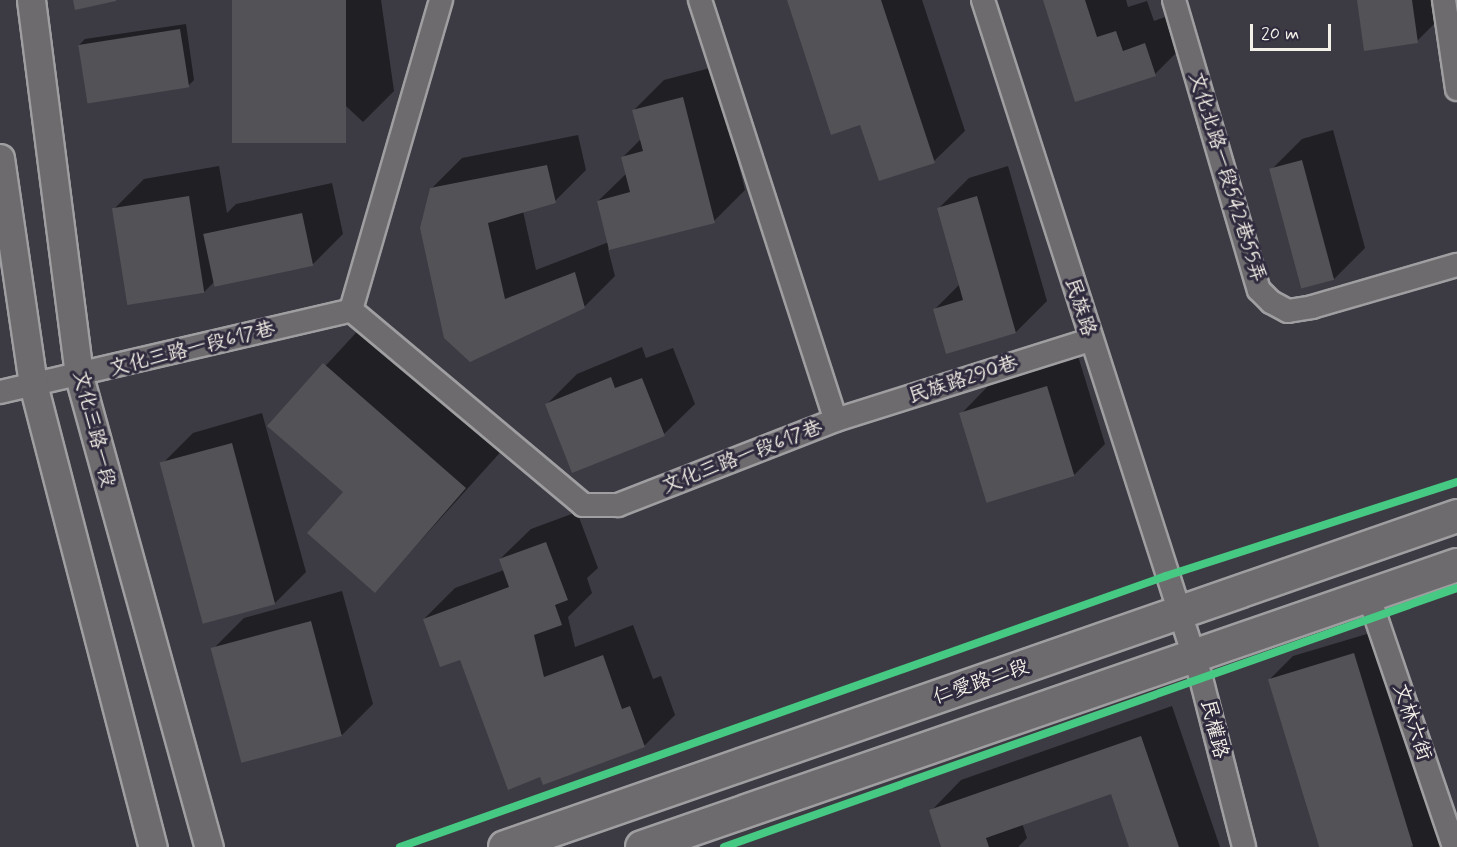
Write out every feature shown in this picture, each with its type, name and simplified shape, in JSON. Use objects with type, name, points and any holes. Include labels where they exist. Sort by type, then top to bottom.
[{"type":"main road","name":"仁愛路二段","points":[[505,847],[1457,516]]},
{"type":"main road","points":[[642,847],[1457,565]]},
{"type":"street","name":"文化三路一段","points":[[31,0],[79,376],[209,847]]},
{"type":"street","points":[[351,310],[441,0]]},
{"type":"street","name":"文化三路一段617巷","points":[[0,392],[79,376],[351,310],[583,505],[618,505],[836,420],[700,0]]},
{"type":"street","name":"民族路","points":[[983,0],[1090,340],[1180,613]]},
{"type":"street","name":"文化北路一段542巷55弄","points":[[1174,0],[1259,290],[1270,302],[1288,311],[1312,307],[1457,265]]},
{"type":"street","points":[[1444,0],[1457,89]]},
{"type":"street","points":[[0,158],[33,384],[153,847]]},
{"type":"street","name":"民族路290巷","points":[[836,420],[1090,340]]},
{"type":"street","name":"文林六街","points":[[1369,597],[1454,847]]},
{"type":"street","name":"民權路","points":[[1180,613],[1194,655],[1244,847]]},
{"type":"building","points":[[73,0],[116,0],[116,1],[75,10]]},
{"type":"building","points":[[232,0],[346,0],[346,143],[232,143]]},
{"type":"building","points":[[787,0],[881,0],[935,163],[879,181],[860,125],[831,135]]},
{"type":"building","points":[[1043,0],[1085,0],[1097,37],[1116,31],[1123,51],[1145,43],[1156,76],[1075,102]]},
{"type":"building","points":[[1357,0],[1412,0],[1418,43],[1364,51]]},
{"type":"building","points":[[180,29],[189,87],[87,103],[78,45]]},
{"type":"building","points":[[683,97],[715,223],[609,250],[597,201],[630,192],[621,157],[643,151],[632,110]]},
{"type":"building","points":[[1302,160],[1334,280],[1301,289],[1269,169]]},
{"type":"building","points":[[547,165],[556,203],[488,223],[505,299],[575,272],[585,308],[470,362],[444,338],[420,228],[430,188]]},
{"type":"building","points":[[189,196],[204,293],[127,305],[112,208]]},
{"type":"building","points":[[977,196],[1016,333],[946,354],[933,309],[963,300],[937,208]]},
{"type":"building","points":[[302,213],[313,266],[214,287],[203,234]]},
{"type":"building","points":[[323,363],[466,488],[375,593],[307,533],[343,492],[267,426]]},
{"type":"building","points":[[611,377],[615,388],[642,378],[665,436],[572,473],[545,404]]},
{"type":"building","points":[[1047,386],[1074,476],[987,503],[959,413]]},
{"type":"building","points":[[232,443],[275,604],[203,624],[160,462]]},
{"type":"building","points":[[546,542],[568,600],[555,605],[562,625],[534,635],[544,677],[603,655],[622,709],[630,706],[645,747],[543,785],[540,777],[508,790],[460,660],[440,667],[423,619],[509,587],[499,559]]},
{"type":"building","points":[[311,621],[342,736],[241,763],[211,648]]},
{"type":"building","points":[[1354,653],[1413,846],[1319,847],[1268,679]]},
{"type":"building","points":[[1141,736],[1179,847],[1129,847],[1111,794],[986,838],[989,847],[941,847],[929,810]]},
{"type":"cycle path","points":[[400,847],[1166,576],[1457,482]]},
{"type":"cycle path","points":[[724,847],[1457,588]]}]
